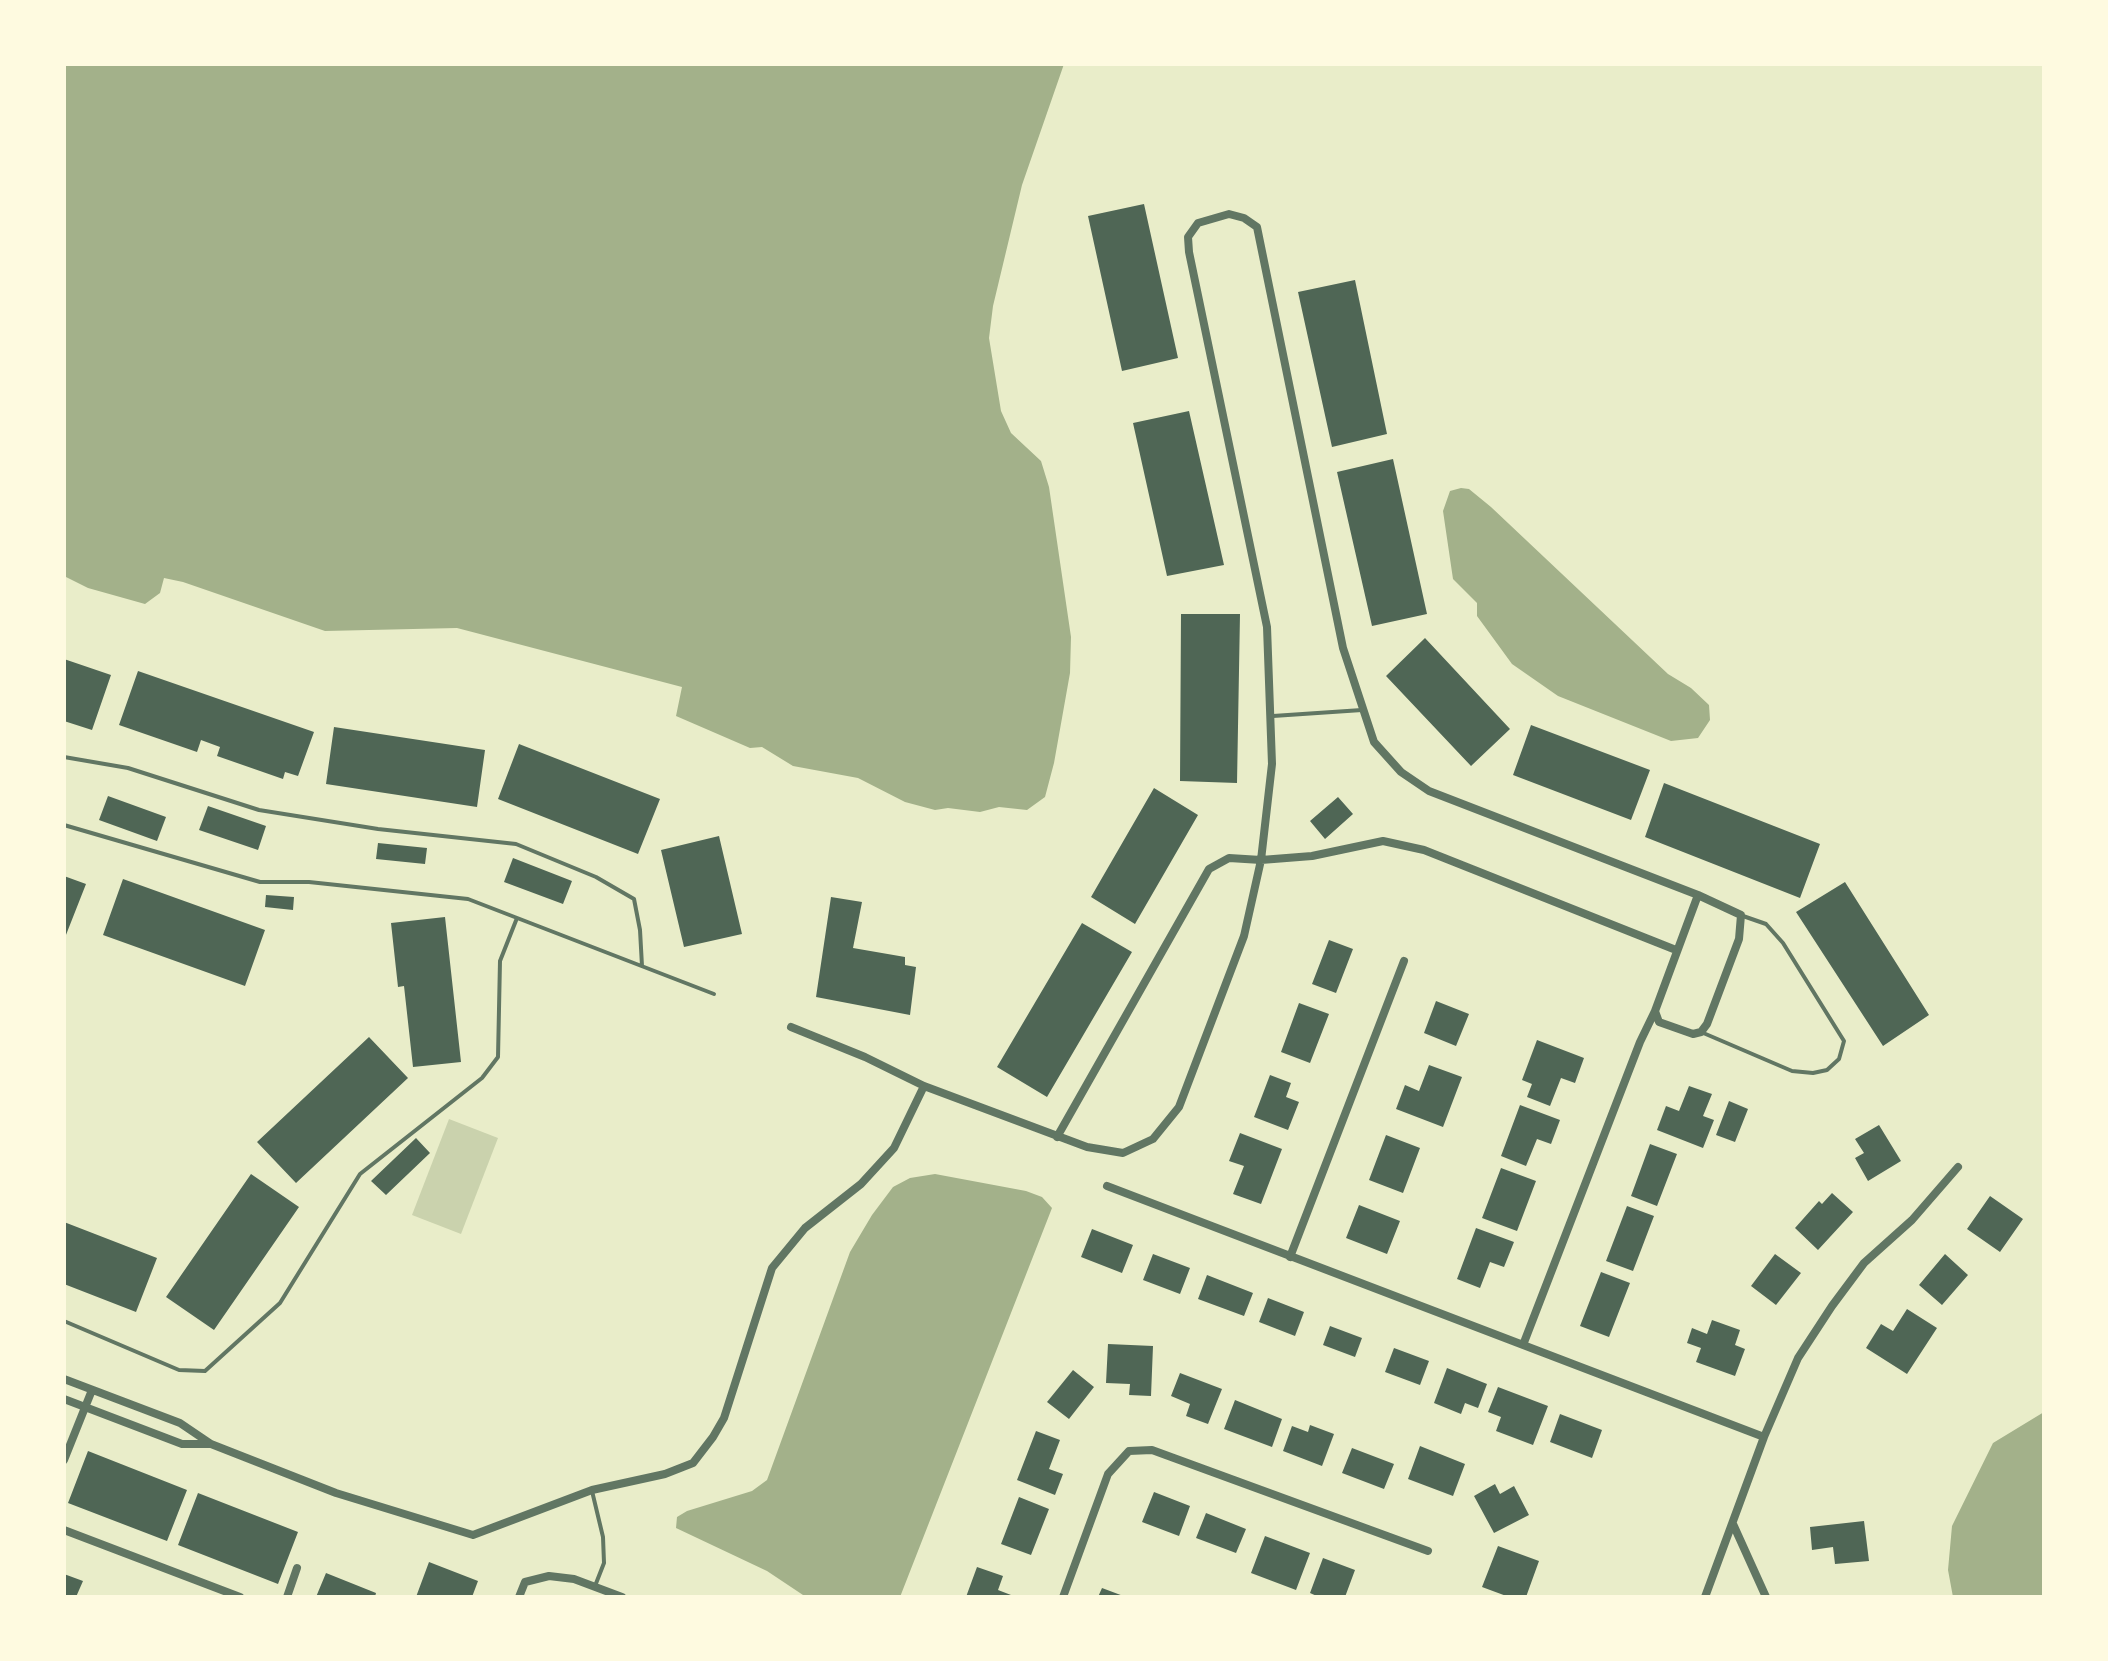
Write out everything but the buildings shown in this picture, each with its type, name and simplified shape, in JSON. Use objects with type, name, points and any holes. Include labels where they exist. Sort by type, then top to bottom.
[{"type":"street","points":[[791,1027],[865,1057],[924,1086],[1087,1147],[1123,1153],[1153,1139],[1179,1107],[1244,936],[1261,860],[1272,764],[1267,627],[1189,252],[1188,237],[1198,223],[1229,214],[1244,218],[1257,227],[1343,648],[1374,742],[1401,772],[1429,791],[1698,895],[1741,915],[1739,939],[1707,1024],[1701,1032],[1693,1034],[1659,1022],[1655,1011]]},
{"type":"street","points":[[1057,1137],[1209,869],[1229,858],[1261,860],[1312,856],[1383,841],[1424,850],[1676,950]]},
{"type":"street","points":[[1523,1345],[1698,895]]},
{"type":"street","points":[[1290,1257],[1404,961]]},
{"type":"street","points":[[64,1380],[180,1423],[211,1444],[336,1493],[473,1535],[592,1490],[665,1474],[693,1463],[724,1418],[772,1268],[805,1228],[861,1184],[894,1148],[924,1086]]},
{"type":"street","points":[[1705,1597],[1764,1437],[1798,1358],[1864,1263],[1912,1220],[1958,1167]]},
{"type":"street","points":[[1107,1186],[1764,1437]]},
{"type":"street","points":[[64,1460],[92,1390]]},
{"type":"street","points":[[64,1399],[182,1444],[211,1444]]},
{"type":"street","points":[[1063,1597],[1108,1474],[1129,1451],[1152,1450],[1428,1551]]},
{"type":"street","points":[[1733,1524],[1766,1597]]},
{"type":"street","points":[[64,1530],[240,1597]]},
{"type":"street","points":[[287,1597],[297,1568]]},
{"type":"street","points":[[519,1597],[525,1582],[549,1576],[574,1579],[622,1597]]},
{"type":"lane","points":[[1272,717],[1362,710]]},
{"type":"lane","points":[[64,757],[128,768],[259,810],[378,829],[516,844],[596,877],[634,899],[642,966]]},
{"type":"lane","points":[[64,825],[260,882],[309,882],[468,899],[714,994]]},
{"type":"lane","points":[[1701,1032],[1792,1071],[1813,1073],[1827,1070],[1839,1059],[1844,1041],[1783,943],[1766,924],[1741,915]]},
{"type":"lane","points":[[64,1321],[179,1370],[205,1371],[280,1303],[360,1174],[482,1078],[498,1057],[500,961],[517,918]]},
{"type":"lane","points":[[592,1490],[603,1537],[604,1563],[595,1586]]},
{"type":"shaded area","points":[[64,64],[1064,64],[1022,185],[993,306],[989,338],[1001,411],[1011,433],[1041,461],[1049,487],[1071,637],[1070,673],[1045,797],[1027,810],[999,807],[980,812],[948,808],[935,810],[905,802],[858,778],[793,766],[762,747],[750,748],[676,716],[682,687],[457,628],[325,631],[183,582],[164,578],[160,593],[145,604],[88,588],[64,576]]},
{"type":"shaded area","points":[[1469,489],[1491,507],[1668,674],[1691,688],[1709,705],[1710,720],[1698,738],[1671,741],[1558,696],[1512,664],[1477,616],[1477,603],[1453,579],[1443,511],[1450,491]]},
{"type":"shaded area","points":[[449,1119],[498,1138],[461,1234],[412,1215]]},
{"type":"shaded area","points":[[935,1174],[1026,1191],[1042,1197],[1052,1208],[900,1597],[806,1597],[767,1571],[676,1528],[677,1517],[752,1491],[767,1480],[850,1252],[893,1187],[910,1178]]},
{"type":"shaded area","points":[[2044,1412],[2044,1597],[1953,1597],[1948,1570],[1952,1526],[1993,1443]]}]
